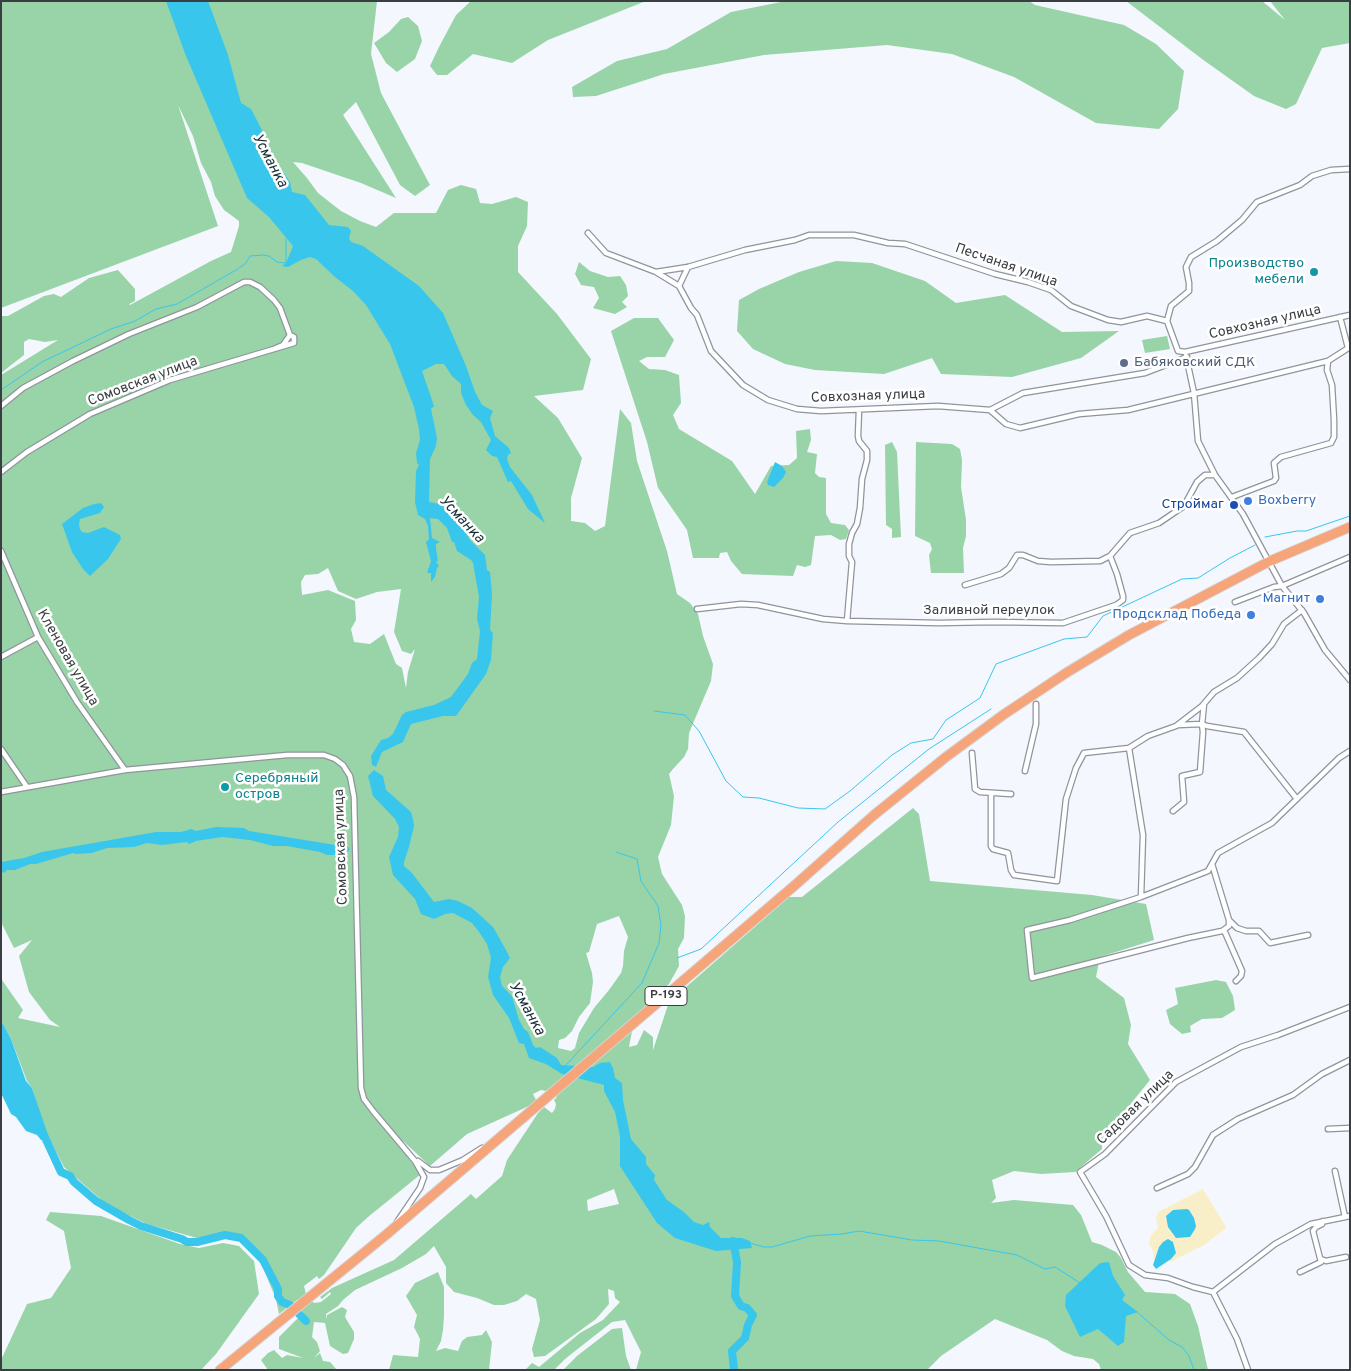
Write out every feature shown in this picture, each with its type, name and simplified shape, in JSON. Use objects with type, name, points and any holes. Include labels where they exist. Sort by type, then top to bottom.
[{"type":"highway","name":"Р-193","points":[[220,1370],[388,1234],[912,784],[1003,715],[1066,673],[1129,636],[1270,561],[1350,527]]},
{"type":"street","points":[[1350,169],[1331,170],[1312,176],[1300,185],[1257,202],[1242,220],[1217,241],[1191,258],[1186,267],[1189,291],[1170,306],[1167,321],[1178,351],[1186,355],[1194,393],[1198,441],[1215,475],[1243,514],[1282,586],[1302,610],[1325,650],[1350,680]]},
{"type":"street","name":"Песчаная улица","points":[[588,233],[606,253],[656,272],[688,267],[745,250],[795,240],[809,235],[854,235],[888,243],[905,244],[995,274],[1028,282],[1051,290],[1071,306],[1108,320],[1121,322],[1147,316],[1167,321]]},
{"type":"street","points":[[656,272],[679,286],[688,267]]},
{"type":"street","name":"Сомовская улица","points":[[1,406],[23,388],[73,361],[129,334],[206,303],[244,282],[250,282],[260,287],[274,300],[280,308],[290,335],[294,337],[294,343],[185,376],[122,399],[90,414],[58,433],[1,472]]},
{"type":"street","name":"Совхозная улица","points":[[679,286],[697,315],[711,351],[743,385],[768,400],[797,409],[821,412],[938,406],[990,410],[1023,393],[1145,373],[1186,355],[1350,315]]},
{"type":"street","points":[[990,410],[1006,424],[1020,428],[1079,414],[1128,410],[1281,374],[1328,361],[1349,347],[1340,317]]},
{"type":"street","points":[[1232,497],[1274,481],[1276,478],[1274,463],[1281,457],[1331,443],[1334,437],[1334,403],[1332,385],[1327,370],[1328,361]]},
{"type":"street","points":[[847,621],[852,562],[849,556],[849,544],[857,524],[862,479],[867,460],[867,451],[858,436],[859,410]]},
{"type":"street","points":[[965,585],[1000,574],[1009,568],[1017,555],[1023,554],[1038,560],[1051,562],[1100,561],[1110,556],[1130,533],[1159,522],[1184,506],[1197,482],[1205,476],[1215,475]]},
{"type":"street","name":"Кленовая улица","points":[[1,551],[38,637],[77,702],[125,770]]},
{"type":"street","name":"Заливной переулок","points":[[697,609],[741,604],[758,605],[823,619],[847,621],[939,623],[1063,622],[1116,605],[1123,600],[1124,596],[1110,556]]},
{"type":"street","points":[[1235,602],[1274,587],[1282,586],[1350,557]]},
{"type":"street","points":[[990,793],[991,846],[993,849],[1008,853],[1010,870],[1014,875],[1057,881],[1066,799],[1084,753],[1129,748],[1148,736],[1177,725],[1205,703],[1214,692],[1237,678],[1259,658],[1272,644],[1284,624],[1302,610]]},
{"type":"street","points":[[1,657],[38,637]]},
{"type":"street","points":[[1174,811],[1184,802],[1182,776],[1200,772],[1205,703]]},
{"type":"street","points":[[1025,770],[1036,724],[1036,704]]},
{"type":"street","points":[[1177,725],[1202,724],[1244,732],[1297,799]]},
{"type":"street","points":[[1129,748],[1143,836],[1141,896]]},
{"type":"street","points":[[1,749],[27,787]]},
{"type":"street","points":[[1212,864],[1229,920],[1229,926],[1224,930],[1032,978],[1027,930],[1070,920],[1208,871],[1212,864],[1218,854],[1272,823],[1339,758],[1350,751]]},
{"type":"street","points":[[972,753],[975,789],[980,792],[1011,794]]},
{"type":"street","name":"Сомовская улица","points":[[1,792],[125,770],[307,754],[331,757],[340,763],[345,768],[352,783],[354,805],[360,1084],[369,1106],[402,1145]]},
{"type":"street","points":[[1229,920],[1237,928],[1246,932],[1259,931],[1270,943],[1308,936]]},
{"type":"street","points":[[1224,930],[1242,971],[1241,976],[1236,981]]},
{"type":"street","name":"Садовая улица","points":[[1213,1292],[1168,1278],[1144,1275],[1128,1265],[1106,1216],[1080,1172],[1105,1154],[1176,1082],[1241,1047],[1350,1007]]},
{"type":"street","points":[[1157,1188],[1188,1174],[1196,1166],[1213,1135],[1243,1117],[1293,1095],[1322,1074],[1350,1060]]},
{"type":"street","points":[[1328,1129],[1350,1128]]},
{"type":"street","points":[[402,1145],[424,1167],[436,1171],[463,1160],[504,1134]]},
{"type":"street","points":[[388,1234],[411,1202],[424,1179],[422,1170],[402,1145]]},
{"type":"street","points":[[1248,1370],[1236,1338],[1213,1292],[1275,1244],[1311,1224],[1347,1216],[1335,1171]]},
{"type":"street","points":[[1300,1272],[1319,1264],[1321,1259],[1313,1231],[1323,1221]]},
{"type":"street","points":[[1321,1259],[1326,1261],[1346,1257]]},
{"type":"green space","points":[[1,1],[377,1],[371,54],[381,93],[430,185],[415,196],[400,185],[356,102],[343,115],[396,198],[361,183],[302,163],[293,162],[318,193],[341,211],[376,227],[394,213],[436,213],[448,190],[461,185],[476,189],[480,203],[492,204],[516,197],[528,202],[527,226],[518,246],[518,272],[557,314],[591,359],[583,390],[534,396],[558,418],[582,458],[571,498],[571,521],[585,523],[595,531],[605,526],[620,409],[631,423],[637,461],[667,551],[677,594],[690,603],[698,614],[703,636],[713,664],[711,681],[689,733],[688,749],[684,757],[669,774],[674,796],[671,825],[658,857],[662,874],[682,905],[685,916],[684,938],[678,949],[679,966],[669,984],[654,1000],[632,1031],[629,1047],[637,1045],[644,1030],[653,1037],[653,1050],[669,1002],[789,897],[802,897],[913,808],[919,814],[930,881],[1092,895],[1146,904],[1154,940],[1100,957],[1096,977],[1124,998],[1131,1025],[1128,1044],[1150,1080],[1102,1139],[1102,1149],[1075,1172],[1041,1174],[1014,1171],[992,1180],[996,1198],[991,1203],[1014,1200],[1073,1205],[1081,1215],[1092,1242],[1116,1252],[1128,1272],[1145,1292],[1175,1294],[1190,1304],[1198,1326],[1208,1370],[1101,1370],[1099,1364],[1093,1359],[1074,1356],[1062,1351],[1047,1340],[995,1319],[941,1356],[927,1370],[636,1370],[641,1352],[625,1320],[612,1322],[554,1370],[525,1370],[532,1363],[539,1367],[580,1333],[603,1320],[620,1302],[615,1298],[614,1291],[608,1289],[609,1304],[596,1319],[545,1356],[534,1357],[532,1349],[540,1320],[536,1299],[526,1294],[517,1301],[504,1305],[494,1305],[454,1292],[446,1283],[446,1267],[434,1246],[426,1254],[402,1268],[355,1290],[326,1314],[326,1319],[327,1315],[342,1307],[347,1310],[345,1317],[354,1332],[354,1339],[348,1353],[343,1354],[330,1346],[325,1323],[314,1322],[312,1337],[317,1342],[320,1351],[314,1358],[320,1353],[323,1361],[330,1362],[337,1370],[268,1370],[261,1360],[274,1350],[282,1358],[287,1355],[303,1358],[279,1349],[279,1337],[303,1313],[297,1300],[279,1314],[276,1299],[261,1263],[241,1236],[228,1233],[197,1238],[147,1224],[107,1205],[64,1167],[45,1130],[32,1088],[27,1081],[11,1039],[1,1020],[1,975],[2,980],[23,1010],[18,1018],[60,1027],[50,1020],[29,992],[19,956],[32,940],[14,948],[1,922],[1,375],[58,340],[45,342],[29,339],[24,342],[24,355],[1,373],[1,316],[8,316],[44,296],[54,294],[61,297],[89,278],[118,270],[135,289],[135,301],[130,305],[231,252],[239,221],[224,210],[215,196],[211,182],[201,163],[193,136],[178,105],[218,226],[1,308]],"holes":[[[328,568],[338,591],[356,599],[377,592],[401,589],[394,632],[402,651],[411,654],[415,649],[408,672],[406,688],[402,668],[396,664],[384,634],[370,644],[354,642],[351,629],[356,620],[355,601],[328,590],[302,595],[301,582],[305,575],[318,574]],[[619,916],[628,937],[621,973],[594,1008],[579,1033],[575,1048],[571,1051],[558,1048],[559,1040],[565,1038],[572,1031],[579,1017],[590,1003],[593,982],[586,953],[589,952],[597,924]],[[551,1087],[557,1097],[554,1100],[556,1104],[555,1109],[552,1113],[544,1107],[538,1113],[507,1160],[502,1176],[476,1199],[471,1194],[394,1260],[332,1288],[320,1297],[322,1299],[330,1292],[331,1294],[321,1302],[314,1303],[306,1294],[304,1286],[317,1276],[319,1279],[324,1275],[356,1228],[421,1174],[398,1145],[403,1141],[430,1166],[467,1134],[529,1106],[536,1100],[533,1094],[541,1090],[546,1091]],[[614,1189],[619,1204],[588,1211],[587,1200]]]},
{"type":"green space","points":[[471,1],[646,1],[548,40],[512,63],[473,54],[447,75],[437,75],[430,66],[456,15]]},
{"type":"green space","points":[[786,1],[1029,1],[1035,5],[1124,25],[1156,44],[1184,71],[1178,109],[1159,129],[1096,123],[1014,77],[952,54],[887,45],[764,55],[664,74],[596,96],[573,97],[572,87],[617,61],[667,49],[731,12]]},
{"type":"green space","points":[[1126,1],[1262,1],[1285,20],[1270,1],[1350,1],[1350,43],[1322,48],[1296,104],[1286,109],[1254,96]]},
{"type":"green space","points":[[408,17],[418,26],[422,41],[415,59],[397,72],[386,63],[374,43],[389,32],[401,19]]},
{"type":"green space","points":[[836,261],[872,263],[925,281],[956,303],[1005,295],[1062,332],[1119,331],[1081,358],[1012,377],[941,374],[932,358],[884,374],[815,370],[785,364],[753,349],[737,331],[739,300],[759,289],[799,272]]},
{"type":"green space","points":[[579,262],[590,271],[608,277],[620,276],[626,285],[628,296],[622,302],[627,307],[615,314],[593,308],[599,298],[594,287],[581,285],[575,274]]},
{"type":"green space","points":[[634,318],[658,318],[674,340],[665,357],[647,357],[639,361],[649,369],[665,370],[679,375],[681,403],[673,415],[679,429],[732,461],[755,494],[771,466],[789,465],[797,458],[796,431],[810,429],[811,440],[807,452],[817,454],[815,473],[819,477],[826,478],[826,514],[831,523],[845,525],[849,530],[846,539],[840,540],[831,535],[815,536],[811,565],[805,567],[797,565],[793,576],[742,574],[731,561],[727,552],[720,553],[719,558],[693,558],[687,530],[658,488],[647,442],[611,331]]},
{"type":"green space","points":[[1167,336],[1170,349],[1145,353],[1142,340]]},
{"type":"green space","points":[[892,442],[897,452],[901,537],[892,538],[892,529],[886,525],[885,445]]},
{"type":"green space","points":[[916,442],[952,444],[960,449],[962,460],[961,487],[966,520],[966,536],[963,548],[964,573],[931,573],[929,555],[932,549],[930,543],[915,536]]},
{"type":"green space","points":[[1216,980],[1226,982],[1233,996],[1235,1010],[1222,1018],[1202,1019],[1190,1026],[1191,1032],[1182,1034],[1170,1024],[1166,1010],[1178,1004],[1175,988]]},
{"type":"green space","points":[[50,1212],[101,1216],[180,1244],[199,1248],[223,1243],[239,1246],[254,1261],[259,1294],[216,1354],[201,1370],[1,1370],[1,1360],[27,1304],[51,1298],[71,1268],[64,1231],[46,1220]]},
{"type":"green space","points":[[438,1272],[444,1287],[444,1316],[441,1341],[436,1351],[445,1348],[458,1351],[462,1341],[467,1337],[482,1335],[486,1330],[492,1342],[489,1370],[389,1370],[393,1355],[418,1357],[420,1339],[414,1327],[417,1315],[406,1296],[415,1283]]},
{"type":"green space","points":[[622,1328],[626,1356],[631,1370],[563,1370],[577,1356],[612,1329]]},
{"type":"sand","points":[[1203,1189],[1226,1227],[1225,1229],[1204,1245],[1170,1262],[1169,1260],[1176,1253],[1173,1242],[1161,1245],[1154,1261],[1153,1251],[1149,1244],[1151,1235],[1158,1228],[1156,1218],[1158,1212]]},
{"type":"water","points":[[166,1],[208,1],[228,55],[241,103],[251,109],[272,156],[290,182],[292,192],[305,195],[329,225],[348,227],[351,231],[349,238],[351,242],[363,246],[419,286],[443,313],[475,392],[482,405],[493,411],[490,418],[495,436],[509,448],[511,453],[507,459],[510,467],[532,495],[545,523],[528,509],[511,481],[508,482],[497,457],[492,456],[486,450],[491,440],[481,422],[466,405],[461,393],[461,384],[452,376],[444,364],[436,364],[422,371],[434,406],[431,409],[437,438],[436,446],[430,459],[429,502],[440,504],[459,523],[464,524],[469,539],[485,555],[487,570],[490,572],[492,594],[490,630],[493,633],[491,660],[486,674],[456,716],[443,716],[411,724],[403,742],[382,752],[376,767],[372,765],[371,756],[381,740],[393,734],[402,715],[406,712],[434,705],[451,697],[468,674],[472,663],[477,659],[480,631],[477,619],[479,597],[473,563],[457,551],[447,528],[438,519],[430,518],[432,538],[440,542],[436,544],[438,561],[436,562],[439,566],[431,582],[431,573],[427,573],[431,561],[426,542],[429,539],[428,526],[425,519],[418,515],[415,502],[416,471],[419,465],[416,453],[420,440],[419,429],[414,407],[390,344],[366,305],[353,291],[316,259],[310,257],[288,267],[282,266],[286,263],[293,246],[269,217],[247,198],[186,56]]},
{"type":"water","points":[[775,462],[782,466],[786,472],[774,487],[768,485],[767,482]]},
{"type":"water","points":[[101,503],[104,507],[100,513],[80,519],[80,529],[82,532],[88,533],[104,527],[120,535],[121,539],[108,559],[90,576],[72,552],[62,524],[83,508]]},
{"type":"water","points":[[374,770],[383,776],[386,790],[411,812],[414,826],[404,866],[412,873],[434,902],[449,899],[458,901],[472,908],[493,927],[510,958],[503,967],[500,977],[502,986],[512,996],[519,1020],[528,1032],[533,1045],[536,1048],[540,1047],[557,1058],[561,1065],[593,1067],[600,1063],[610,1062],[615,1078],[622,1083],[623,1100],[631,1139],[646,1157],[646,1164],[655,1175],[654,1180],[667,1200],[694,1222],[703,1225],[709,1222],[710,1227],[721,1238],[742,1238],[750,1241],[752,1248],[716,1251],[675,1238],[657,1223],[620,1166],[620,1136],[615,1112],[604,1091],[604,1085],[562,1074],[546,1064],[529,1058],[524,1044],[519,1043],[509,1018],[493,995],[488,977],[491,958],[487,944],[479,932],[472,923],[453,913],[434,919],[421,914],[415,899],[393,875],[389,857],[398,837],[399,827],[395,819],[373,796],[368,776]]},
{"type":"water","points":[[216,827],[244,828],[249,831],[348,847],[350,849],[344,855],[327,855],[287,846],[273,846],[250,840],[222,837],[189,844],[187,842],[162,845],[147,843],[134,847],[107,848],[92,853],[73,853],[30,864],[15,870],[7,870],[4,873],[1,871],[1,862],[24,858],[42,852],[156,832],[181,832],[191,829],[196,831]]},
{"type":"water","points":[[1,1020],[11,1039],[26,1081],[32,1088],[49,1138],[41,1140],[37,1135],[26,1131],[16,1117],[11,1114],[1,1093]]},
{"type":"water","points":[[1187,1209],[1194,1218],[1195,1229],[1190,1237],[1176,1238],[1168,1227],[1166,1216],[1173,1210]]},
{"type":"water","points":[[1168,1239],[1173,1242],[1176,1253],[1171,1259],[1156,1269],[1153,1265],[1159,1247]]},
{"type":"water","points":[[1109,1262],[1113,1276],[1125,1295],[1122,1300],[1138,1312],[1126,1316],[1124,1342],[1118,1346],[1098,1329],[1080,1337],[1065,1306],[1066,1295],[1100,1263]]},
{"type":"waterway","points":[[1,390],[42,362],[111,329],[135,321],[156,309],[177,304],[236,270],[245,264],[250,256],[269,256],[277,262],[286,263],[286,239]]},
{"type":"waterway","points":[[1265,537],[1306,531],[1350,516]]},
{"type":"waterway","points":[[654,711],[685,715],[699,731],[726,781],[743,797],[759,798],[798,808],[825,809],[850,791],[892,755],[911,743],[933,739],[946,720],[980,698],[996,664],[1064,639],[1087,637],[1103,616],[1182,579],[1198,578],[1255,545]]},
{"type":"waterway","points":[[677,958],[701,949],[838,822],[929,749],[991,709]]},
{"type":"waterway","points":[[566,1065],[642,983],[659,943],[661,925],[658,906],[641,881],[637,859],[616,852]]},
{"type":"waterway","points":[[42,1131],[61,1172],[70,1176],[74,1182],[96,1201],[129,1220],[187,1242],[197,1242],[225,1235],[241,1238],[263,1260],[278,1289],[278,1296],[282,1302],[290,1305],[306,1321]]},
{"type":"waterway","points":[[750,1243],[772,1247],[810,1236],[859,1231],[912,1240],[939,1241],[1017,1255],[1045,1269],[1055,1267],[1080,1283]]},
{"type":"waterway","name":"Усманка","points":[[733,1241],[737,1262],[735,1296],[741,1306],[747,1308],[753,1315],[745,1338],[732,1351],[734,1370]]},
{"type":"waterway","points":[[1137,1312],[1169,1340],[1182,1347],[1189,1356],[1194,1370]]},
{"type":"place","name":"Производство мебели","points":[[1314,272]]},
{"type":"place","name":"Бабяковский СДК","points":[[1124,363]]},
{"type":"place","name":"Boxberry","points":[[1248,501]]},
{"type":"place","name":"Строймаг","points":[[1234,505]]},
{"type":"place","name":"Магнит","points":[[1320,599]]},
{"type":"place","name":"Продсклад Победа","points":[[1251,615]]},
{"type":"place","name":"Серебряный остров","points":[[225,787]]}]
